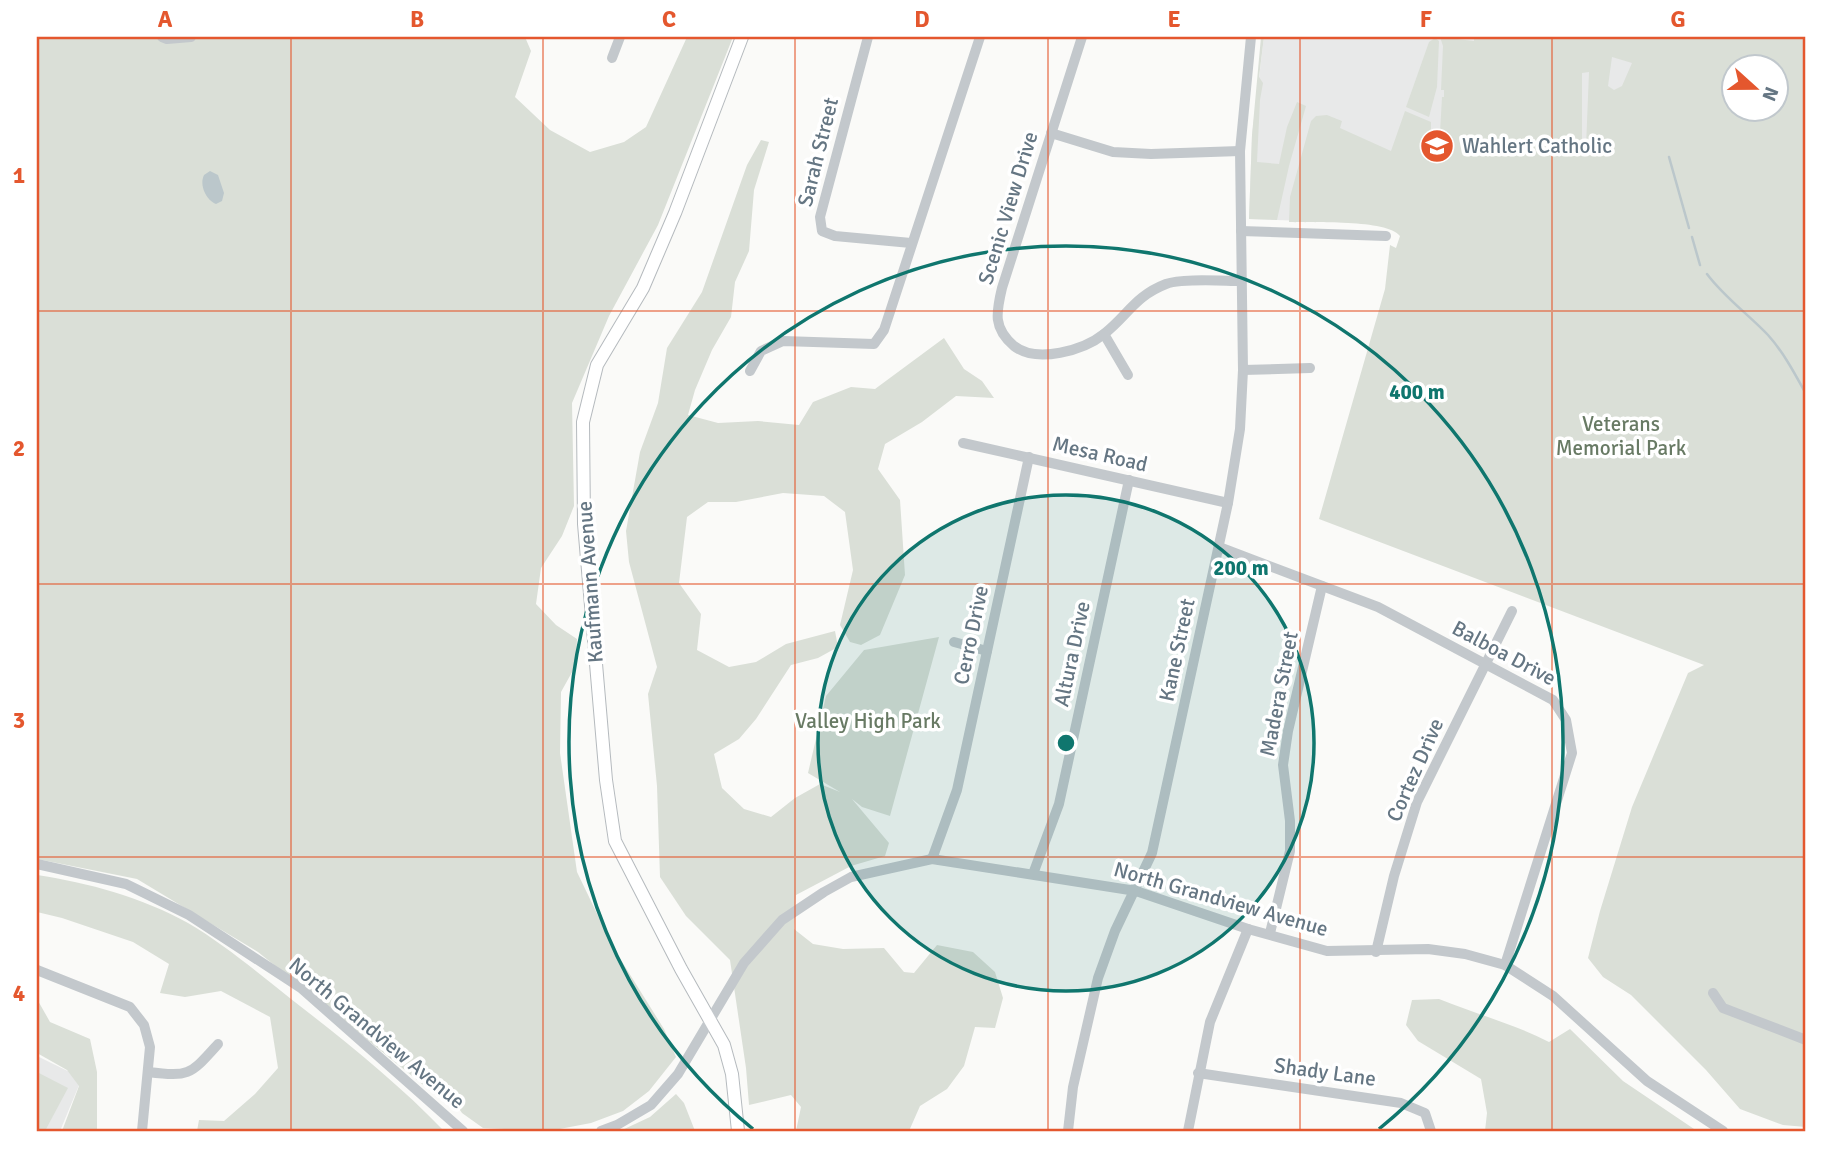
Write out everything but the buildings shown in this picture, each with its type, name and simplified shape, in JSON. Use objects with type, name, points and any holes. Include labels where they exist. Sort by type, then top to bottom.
[{"type":"main road","name":"Kaufmann Avenue","points":[[738,1131],[732,1074],[724,1045],[615,841],[606,780],[584,524],[583,422],[597,365],[643,288],[675,213],[742,37]]},
{"type":"street","points":[[167,38],[191,37]]},
{"type":"street","points":[[612,58],[620,37]]},
{"type":"street","name":"Sarah Street","points":[[868,37],[820,217],[822,231],[835,236],[911,243]]},
{"type":"street","points":[[750,371],[761,351],[783,341],[874,344],[884,330],[980,37]]},
{"type":"street","name":"Scenic View Drive","points":[[1082,37],[1002,288],[996,313],[1002,334],[1018,349],[1041,355],[1071,351],[1104,334],[1143,294],[1170,282],[1241,281]]},
{"type":"street","name":"Kane Street","points":[[1068,1131],[1073,1087],[1098,978],[1115,931],[1152,853],[1228,503],[1240,429],[1243,370],[1240,152],[1251,37]]},
{"type":"street","points":[[1051,133],[1112,152],[1240,152]]},
{"type":"street","points":[[1241,231],[1386,236]]},
{"type":"street","points":[[1104,334],[1129,375]]},
{"type":"street","points":[[1243,370],[1310,368]]},
{"type":"street","name":"Mesa Road","points":[[964,443],[1228,503]]},
{"type":"street","name":"Cerro Drive","points":[[932,859],[957,790],[1029,457]]},
{"type":"street","name":"Altura Drive","points":[[1033,874],[1059,804],[1129,480]]},
{"type":"street","name":"Balboa Drive","points":[[1219,547],[1378,607],[1553,700],[1566,720],[1572,752],[1505,965]]},
{"type":"street","name":"Madera Street","points":[[1270,933],[1290,851],[1290,821],[1283,765],[1288,730],[1322,586]]},
{"type":"street","name":"Cortez Drive","points":[[1376,952],[1394,876],[1417,802],[1512,611]]},
{"type":"street","points":[[954,642],[987,651]]},
{"type":"street","name":"North Grandview Avenue","points":[[601,1131],[651,1105],[678,1074],[744,963],[782,920],[851,877],[932,859],[1136,891],[1248,929],[1327,951],[1429,950],[1465,954],[1505,965],[1553,996],[1647,1081],[1723,1131]]},
{"type":"street","name":"North Grandview Avenue","points":[[37,864],[126,884],[189,915],[301,988],[463,1131]]},
{"type":"street","points":[[1188,1131],[1210,1022],[1248,929]]},
{"type":"street","points":[[37,970],[130,1007],[144,1025],[150,1047],[142,1131]]},
{"type":"street","points":[[1713,993],[1723,1008],[1806,1040]]},
{"type":"street","points":[[148,1072],[179,1076],[197,1068],[218,1044]]},
{"type":"street","name":"Shady Lane","points":[[1198,1073],[1401,1103],[1425,1113],[1431,1131]]},
{"type":"shaded area","name":"Wahlert Catholic","points":[[1264,37],[1732,37],[1579,256],[1387,224],[1249,219],[1252,135]]},
{"type":"shaded area","points":[[210,171],[218,175],[224,193],[222,201],[216,204],[209,199],[203,188],[204,175]]},
{"type":"shaded area","points":[[37,1056],[82,1078],[60,1131],[37,1131]]},
{"type":"green space","points":[[37,37],[525,37],[531,51],[515,97],[550,130],[590,152],[624,142],[646,127],[687,37],[733,37],[658,225],[609,316],[572,403],[574,506],[562,536],[541,568],[536,604],[556,625],[577,639],[576,665],[561,692],[560,753],[577,872],[614,949],[664,1029],[676,1057],[649,1091],[623,1111],[591,1123],[549,1131],[483,1128],[462,1113],[443,1085],[437,1096],[258,952],[137,879],[37,859]]},
{"type":"green space","points":[[1261,37],[1264,37],[1259,77],[1263,83],[1257,162],[1279,164],[1287,127],[1297,102],[1306,106],[1277,220],[1249,219],[1252,135]]},
{"type":"green space","name":"Veterans Memorial Park","points":[[1440,37],[1474,41],[1474,37],[1806,37],[1806,1127],[1783,1125],[1740,1109],[1706,1070],[1631,995],[1603,977],[1588,958],[1632,807],[1688,673],[1704,665],[1319,519],[1385,289],[1390,245],[1396,248],[1400,236],[1392,231],[1365,224],[1289,222],[1290,197],[1311,121],[1316,116],[1327,115],[1342,121],[1340,128],[1391,151],[1405,111],[1431,122],[1431,132],[1440,133],[1444,97],[1444,90],[1441,90],[1443,46]],"holes":[[[1612,57],[1632,63],[1622,86],[1614,90],[1608,86]],[[1589,72],[1586,147],[1582,147],[1582,73]]]},
{"type":"green space","points":[[1435,38],[1439,41],[1437,87],[1429,117],[1406,107],[1429,42]]},
{"type":"green space","name":"Valley High Park","points":[[761,140],[769,142],[754,190],[749,251],[735,282],[731,317],[712,350],[688,415],[718,423],[758,421],[799,425],[813,402],[851,387],[875,389],[944,338],[964,369],[982,381],[994,398],[956,396],[922,422],[885,444],[878,469],[900,500],[905,575],[880,635],[861,645],[850,642],[840,625],[853,570],[845,512],[824,496],[783,493],[736,502],[708,502],[687,517],[679,583],[701,614],[697,650],[729,667],[756,662],[786,644],[835,631],[838,647],[818,658],[791,665],[756,719],[739,739],[714,754],[722,788],[744,809],[771,817],[795,798],[820,784],[840,792],[808,773],[826,696],[864,650],[939,637],[890,816],[862,807],[852,799],[889,843],[885,856],[851,866],[796,895],[794,929],[813,944],[843,949],[884,948],[904,972],[914,973],[937,945],[973,952],[995,972],[1003,998],[995,1028],[975,1027],[964,1066],[947,1089],[920,1106],[909,1131],[796,1131],[801,1107],[791,1095],[749,1105],[730,960],[686,916],[660,877],[657,786],[648,694],[657,667],[629,562],[626,531],[640,452],[658,403],[667,348],[702,292],[747,165]]},
{"type":"green space","points":[[37,875],[76,882],[133,898],[201,931],[241,959],[351,1046],[444,1131],[197,1131],[199,1120],[224,1121],[255,1094],[278,1068],[270,1017],[221,991],[185,997],[160,993],[169,964],[133,942],[37,912]]},
{"type":"green space","points":[[37,999],[50,1022],[90,1039],[97,1072],[97,1131],[62,1131],[79,1086],[67,1070],[37,1053]]},
{"type":"green space","points":[[1439,999],[1509,1024],[1549,1042],[1570,1029],[1623,1081],[1697,1131],[1485,1131],[1487,1113],[1481,1079],[1418,1041],[1406,1025],[1412,1000]]},
{"type":"green space","points":[[37,1072],[68,1088],[45,1131],[37,1131]]},
{"type":"green space","points":[[676,1094],[684,1103],[695,1131],[620,1131],[650,1117]]},
{"type":"waterway","points":[[1669,157],[1689,228]]},
{"type":"waterway","points":[[1692,237],[1700,265]]},
{"type":"waterway","points":[[1707,274],[1774,342],[1806,394]]},
{"type":"place","name":"Wahlert Catholic","points":[[1437,146]]}]
